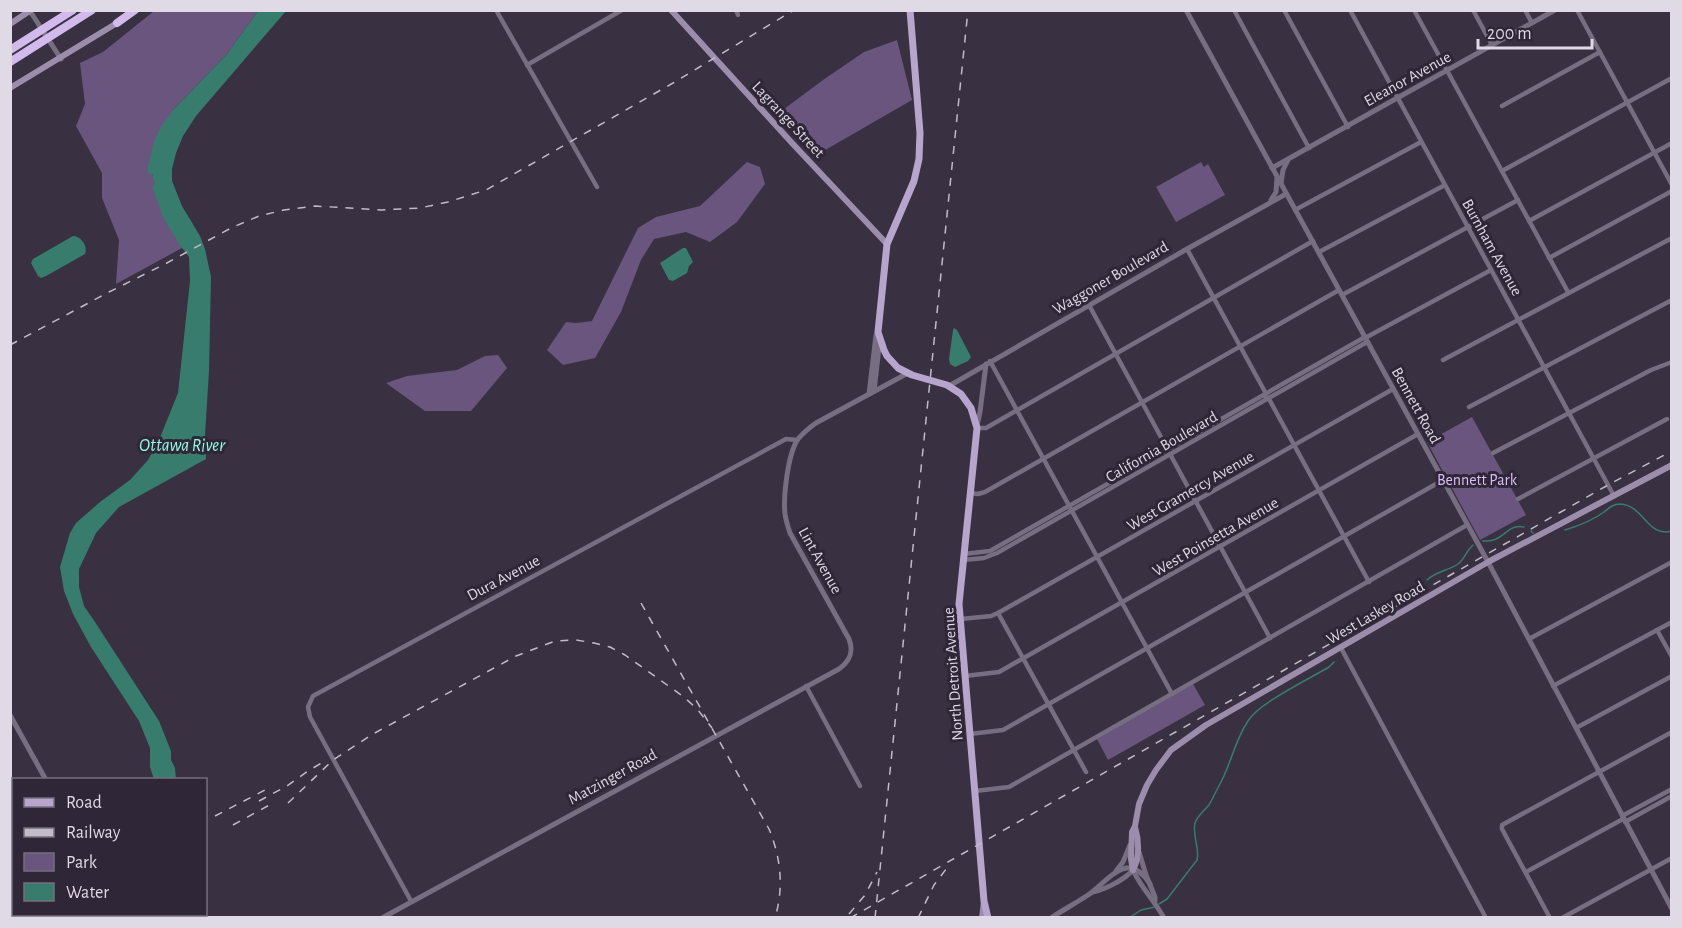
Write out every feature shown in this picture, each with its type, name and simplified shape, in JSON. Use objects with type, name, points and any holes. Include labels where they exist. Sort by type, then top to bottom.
[{"type":"highway","points":[[10,50],[73,10]]},
{"type":"highway","points":[[10,62],[92,10]]},
{"type":"highway","points":[[117,24],[136,10]]},
{"type":"main road","name":"Lagrange Street","points":[[671,10],[887,244]]},
{"type":"main road","points":[[879,336],[887,244],[914,181],[920,159],[910,10]]},
{"type":"main road","points":[[10,24],[31,11]]},
{"type":"main road","points":[[10,88],[117,24]]},
{"type":"main road","name":"North Detroit Avenue","points":[[879,336],[887,356],[898,368],[949,386],[961,394],[974,415],[976,428],[960,590],[960,619],[984,901],[982,918]]},
{"type":"main road","name":"West Laskey Road","points":[[1133,869],[1131,841],[1139,804],[1147,785],[1171,750],[1206,725],[1488,562],[1671,465]]},
{"type":"main road","name":"West Laskey Road","points":[[1133,869],[1138,851],[1135,826]]},
{"type":"main road","points":[[984,901],[988,918]]},
{"type":"street","points":[[496,10],[597,187]]},
{"type":"street","points":[[527,65],[622,10]]},
{"type":"street","name":"Bennett Road","points":[[1186,10],[1488,562],[1671,909]]},
{"type":"street","points":[[1234,10],[1309,148]]},
{"type":"street","points":[[1284,10],[1348,127]]},
{"type":"street","name":"Burnham Avenue","points":[[1350,10],[1614,496]]},
{"type":"street","points":[[1414,10],[1568,292]]},
{"type":"street","points":[[1473,10],[1492,45]]},
{"type":"street","points":[[1525,10],[1532,23]]},
{"type":"street","name":"Eleanor Avenue","points":[[1274,171],[1289,159],[1555,10]]},
{"type":"street","points":[[1577,10],[1671,185]]},
{"type":"street","points":[[31,11],[61,59]]},
{"type":"street","points":[[1502,106],[1600,52]]},
{"type":"street","points":[[1502,171],[1671,78]]},
{"type":"street","points":[[1295,210],[1421,142]]},
{"type":"street","points":[[1529,221],[1671,143]]},
{"type":"street","points":[[1281,184],[1283,170],[1289,159]]},
{"type":"street","points":[[1268,204],[1277,188],[1274,171]]},
{"type":"street","points":[[1319,252],[1445,185]]},
{"type":"street","points":[[1549,258],[1671,191]]},
{"type":"street","name":"Waggoner Boulevard","points":[[949,386],[1286,194]]},
{"type":"street","points":[[970,493],[985,492],[1240,346],[1518,200]]},
{"type":"street","points":[[1443,360],[1671,238]]},
{"type":"street","points":[[976,428],[986,428],[1313,241]]},
{"type":"street","points":[[1187,249],[1369,582]]},
{"type":"street","name":"California Boulevard","points":[[963,557],[988,557],[1366,339],[1491,270]]},
{"type":"street","points":[[1469,407],[1671,300]]},
{"type":"street","points":[[1089,305],[1270,638]]},
{"type":"street","points":[[872,393],[879,336]]},
{"type":"street","points":[[988,362],[1172,694]]},
{"type":"street","name":"North Detroit Avenue","points":[[976,428],[988,362]]},
{"type":"street","points":[[1493,453],[1651,370],[1671,362]]},
{"type":"street","name":"Dura Avenue","points":[[411,901],[310,717],[308,707],[313,696],[786,439],[797,440],[816,423],[908,373]]},
{"type":"street","name":"West Gramercy Avenue","points":[[960,619],[992,616],[998,613],[1393,388]]},
{"type":"street","points":[[1518,499],[1667,419]]},
{"type":"street","name":"West Poinsetta Avenue","points":[[965,676],[995,674],[1024,659],[1418,434]]},
{"type":"street","name":"Lint Avenue","points":[[797,440],[789,462],[784,507],[786,522],[847,635],[851,644],[851,654]]},
{"type":"street","points":[[970,734],[1003,730],[1443,480]]},
{"type":"street","points":[[975,791],[1009,787],[1467,525]]},
{"type":"street","points":[[1528,639],[1671,562]]},
{"type":"street","points":[[998,613],[1086,772]]},
{"type":"street","points":[[1553,686],[1671,622]]},
{"type":"street","points":[[1657,630],[1671,657]]},
{"type":"street","points":[[1341,648],[1486,918]]},
{"type":"street","name":"Matzinger Road","points":[[382,918],[843,666],[851,654]]},
{"type":"street","points":[[1576,728],[1671,676]]},
{"type":"street","points":[[806,686],[860,786]]},
{"type":"street","points":[[10,715],[45,778]]},
{"type":"street","points":[[1550,918],[1502,829],[1502,825],[1671,732]]},
{"type":"street","points":[[1623,819],[1671,789]]},
{"type":"street","points":[[1526,872],[1623,819],[1671,796]]},
{"type":"street","name":"West Laskey Road","points":[[1114,874],[1123,862],[1131,841]]},
{"type":"street","points":[[1138,851],[1155,901]]},
{"type":"street","points":[[1563,918],[1671,858]]},
{"type":"street","points":[[1051,918],[1091,893],[1122,869],[1133,869],[1150,884]]},
{"type":"street","points":[[1091,893],[1127,876],[1133,869]]},
{"type":"street","points":[[1133,869],[1164,918]]},
{"type":"green space","points":[[154,11],[258,11],[227,54],[173,110],[152,174],[171,229],[182,248],[116,284],[119,240],[102,198],[102,173],[76,126],[85,104],[80,63],[103,52]]},
{"type":"green space","points":[[897,40],[912,100],[820,153],[802,131],[793,131],[776,115],[864,52]]},
{"type":"green space","points":[[747,162],[760,167],[765,184],[737,222],[710,242],[686,232],[654,239],[641,260],[621,312],[595,358],[563,365],[547,350],[566,322],[592,321],[638,228],[656,217],[700,206]]},
{"type":"green space","points":[[1201,162],[1204,167],[1208,164],[1225,195],[1176,222],[1156,187]]},
{"type":"green space","points":[[498,355],[507,368],[471,411],[425,411],[386,383],[407,376],[457,370],[485,356]]},
{"type":"green space","name":"Bennett Park","points":[[1472,417],[1526,515],[1480,540],[1427,442]]},
{"type":"green space","points":[[1193,684],[1205,705],[1108,760],[1097,739]]},
{"type":"green space","points":[[11,889],[12,916],[107,917],[11,917]]},
{"type":"water","name":"Ottawa River","points":[[258,11],[286,11],[196,116],[183,136],[172,169],[172,181],[182,206],[200,236],[211,277],[206,459],[119,507],[96,533],[79,569],[79,587],[84,606],[159,721],[171,751],[176,778],[154,778],[150,767],[150,748],[139,721],[91,647],[73,614],[64,591],[60,567],[70,533],[76,523],[130,480],[148,460],[159,440],[178,393],[190,281],[189,257],[164,219],[152,187],[155,185],[152,174],[147,172],[159,130],[173,110],[227,54]]},
{"type":"water","points":[[73,236],[83,242],[86,248],[85,254],[46,276],[41,278],[38,276],[31,263],[33,259]]},
{"type":"water","points":[[686,248],[693,262],[687,273],[673,281],[669,280],[660,263]]},
{"type":"water","points":[[954,328],[971,357],[968,361],[955,367],[950,364],[949,359]]},
{"type":"waterway","points":[[1565,530],[1590,521],[1611,506],[1620,504],[1635,510],[1657,530],[1672,531]]},
{"type":"waterway","points":[[1483,541],[1491,541],[1515,527],[1524,527]]},
{"type":"waterway","points":[[1427,580],[1458,564],[1473,545]]},
{"type":"waterway","points":[[1350,624],[1372,612]]},
{"type":"waterway","points":[[1159,904],[1167,899],[1197,860],[1195,823],[1212,800],[1248,721],[1273,699],[1334,662]]},
{"type":"waterway","points":[[1129,918],[1141,910],[1155,907]]},
{"type":"railway","points":[[10,345],[231,228],[259,216],[315,206],[381,210],[420,208],[486,190],[673,83],[794,10]]},
{"type":"railway","points":[[875,918],[968,10]]},
{"type":"railway","points":[[850,918],[1608,485],[1672,451]]},
{"type":"railway","points":[[641,603],[769,829],[780,873],[780,896],[775,918]]},
{"type":"railway","points":[[288,803],[333,760],[373,734],[516,656],[555,641],[576,640],[594,643],[610,647],[625,655],[684,697],[712,728]]},
{"type":"railway","points":[[259,801],[325,761]]},
{"type":"railway","points":[[215,816],[267,789]]},
{"type":"railway","points":[[233,825],[273,803]]},
{"type":"railway","points":[[918,918],[934,885],[950,864]]},
{"type":"railway","points":[[849,914],[865,895],[877,872]]}]
